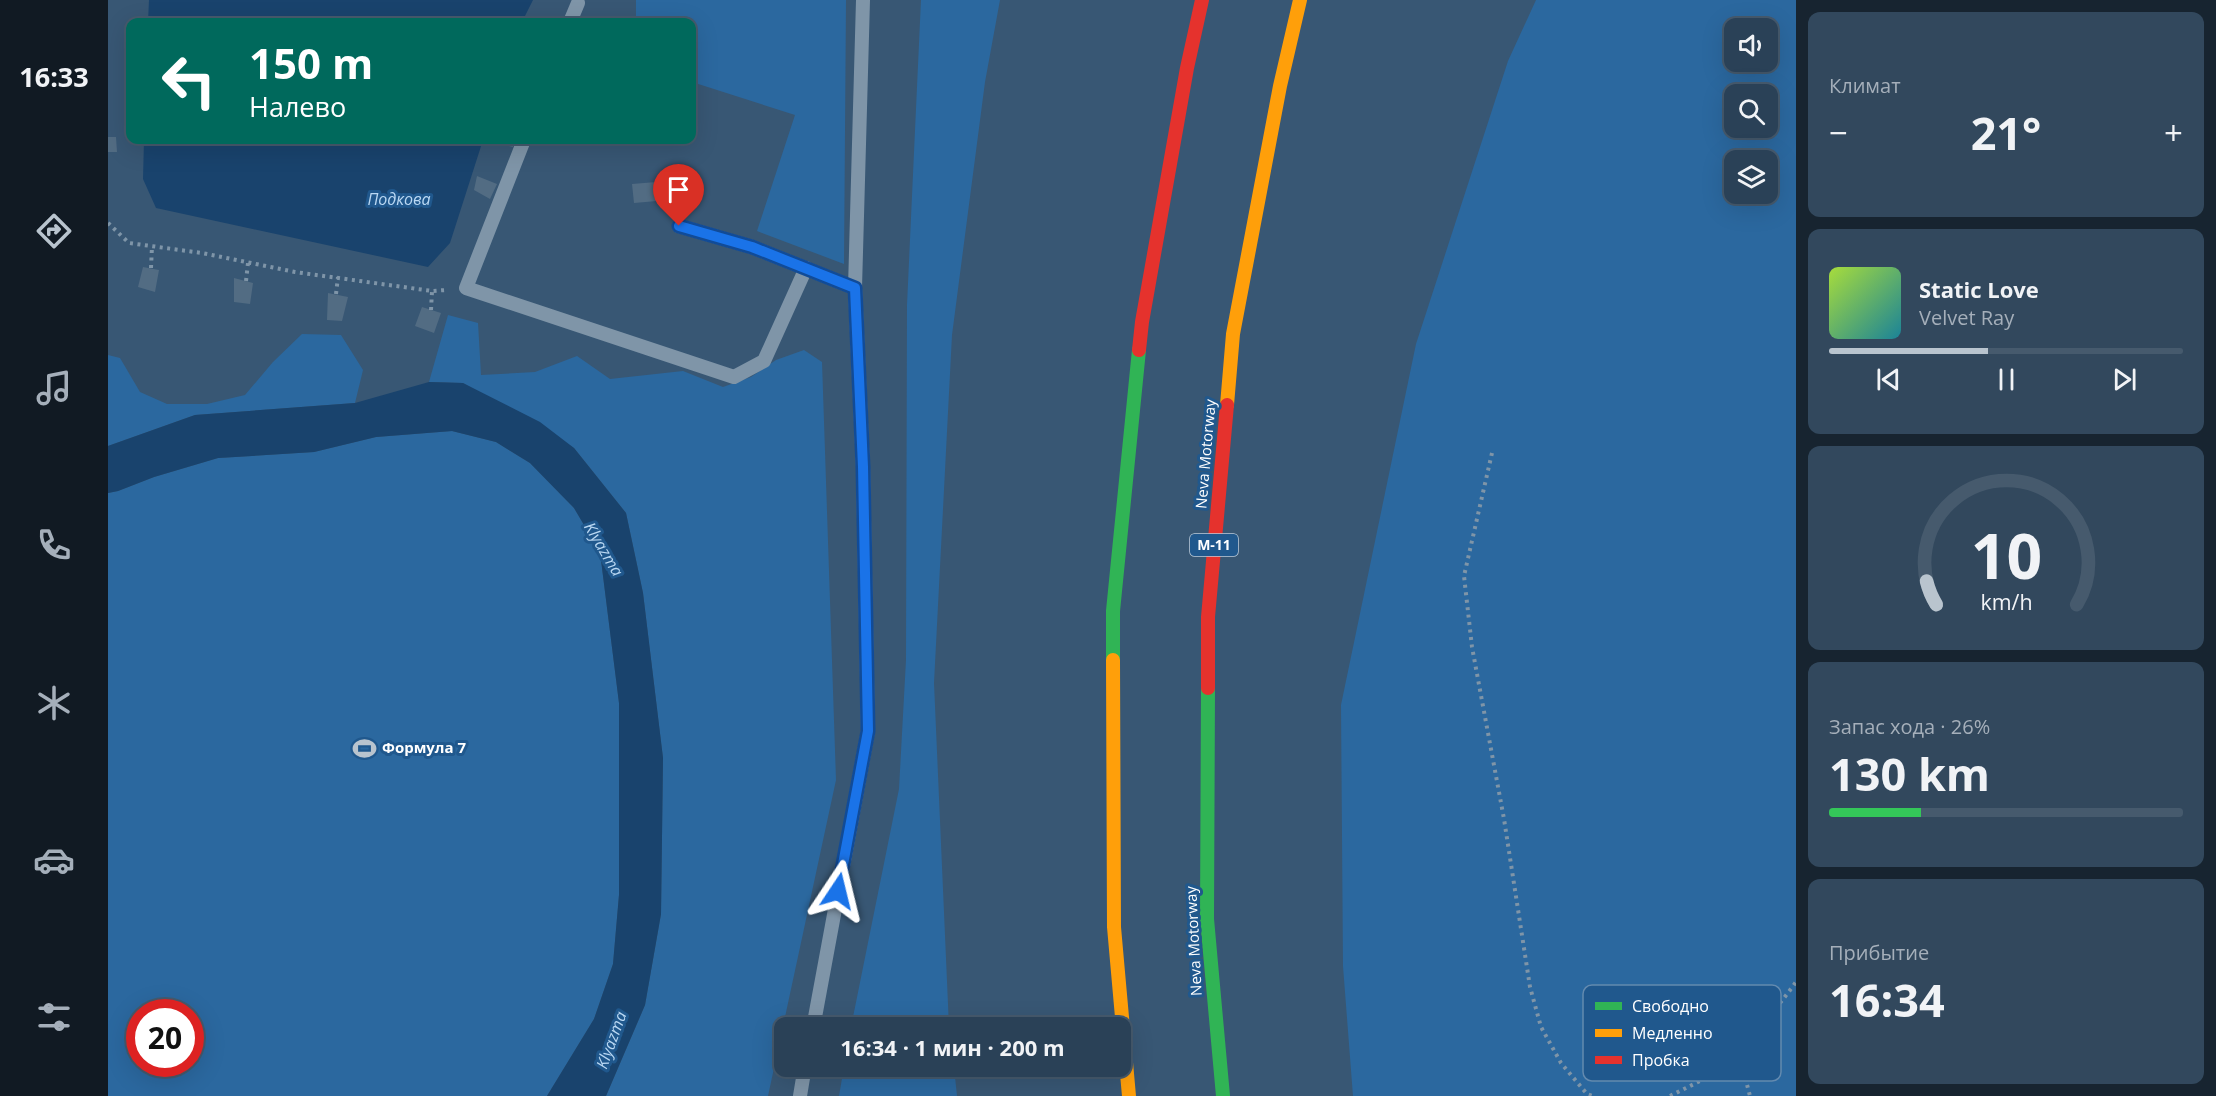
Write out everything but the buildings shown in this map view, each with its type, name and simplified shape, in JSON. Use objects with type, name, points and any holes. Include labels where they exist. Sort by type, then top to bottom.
[{"type":"highway","points":[[1129,1096],[1114,927],[1113,611],[1142,322],[1187,68],[1202,0]]},
{"type":"highway","name":"Neva Motorway","points":[[1223,1096],[1207,919],[1208,617],[1233,334],[1280,86],[1300,0]]},
{"type":"lane","points":[[815,1017],[868,731],[863,467],[855,288],[862,0]]},
{"type":"lane","points":[[572,18],[578,3]]},
{"type":"lane","points":[[523,144],[466,288],[734,377],[764,361],[806,268]]},
{"type":"lane","points":[[679,226],[752,247],[855,288]]},
{"type":"lane","points":[[800,1096],[804,1077]]},
{"type":"path","points":[[108,223],[129,243],[295,272],[432,291],[431,310]]},
{"type":"path","points":[[151,268],[152,246]]},
{"type":"path","points":[[246,281],[248,263]]},
{"type":"path","points":[[336,294],[338,277]]},
{"type":"path","points":[[1492,453],[1464,576],[1472,647],[1504,819],[1530,987],[1541,1027],[1561,1063],[1587,1094],[1593,1096]]},
{"type":"path","points":[[1781,1002],[1796,982]]},
{"type":"path","points":[[1670,1096],[1700,1081]]},
{"type":"path","points":[[1746,1081],[1750,1096]]},
{"type":"shaded area","points":[[636,0],[846,0],[844,264],[757,231],[795,115],[696,83],[696,18],[636,18]]},
{"type":"shaded area","points":[[921,0],[1000,0],[985,82],[952,335],[934,683],[949,1017],[853,1017],[899,789],[906,660],[907,305]]},
{"type":"shaded area","points":[[1536,0],[1796,0],[1796,1096],[1353,1096],[1343,966],[1341,705],[1416,344],[1508,61]]},
{"type":"shaded area","points":[[448,315],[478,323],[481,375],[535,372],[577,356],[610,379],[683,371],[723,387],[751,377],[776,360],[804,350],[822,362],[836,780],[785,1017],[774,1017],[774,1068],[768,1096],[606,1096],[645,1005],[661,914],[663,758],[643,593],[626,513],[574,448],[463,383],[429,382]]},
{"type":"shaded area","points":[[302,334],[341,335],[363,370],[355,403],[195,415],[108,446],[108,355],[120,358],[140,392],[167,404],[207,404],[245,395],[273,362]]},
{"type":"shaded area","name":"Формула 7","points":[[452,431],[496,442],[530,463],[574,508],[600,552],[619,703],[619,895],[613,964],[594,1019],[547,1096],[108,1096],[108,493],[218,458],[314,452],[376,437]]},
{"type":"shaded area","points":[[842,1077],[955,1077],[957,1096],[839,1096]]},
{"type":"water","points":[[149,0],[533,0],[524,18],[148,18]]},
{"type":"water","name":"Подкова","points":[[144,144],[482,144],[450,243],[428,267],[156,208],[143,179]]},
{"type":"water","name":"Klyazma","points":[[429,382],[463,383],[540,422],[574,448],[626,513],[643,593],[663,758],[661,914],[645,1005],[606,1096],[547,1096],[594,1019],[613,964],[619,895],[619,703],[600,552],[574,508],[530,463],[496,442],[452,431],[376,437],[314,452],[218,458],[108,493],[108,446],[195,415],[355,403]]},
{"type":"traffic: fast","points":[[1113,660],[1113,611],[1139,350]]},
{"type":"traffic: fast","points":[[1208,688],[1207,919],[1223,1096]]},
{"type":"traffic: slow","points":[[1227,405],[1233,334],[1280,86],[1300,0]]},
{"type":"traffic: slow","points":[[1113,660],[1114,927],[1129,1096]]},
{"type":"traffic: jam","points":[[1139,350],[1187,68],[1202,0]]},
{"type":"traffic: jam","points":[[1208,688],[1208,617],[1227,405]]},
{"type":"place","name":"Формула 7","points":[[364,748]]},
{"type":"route","points":[[679,226],[752,247],[855,288],[863,467],[868,731],[838,891]]}]
